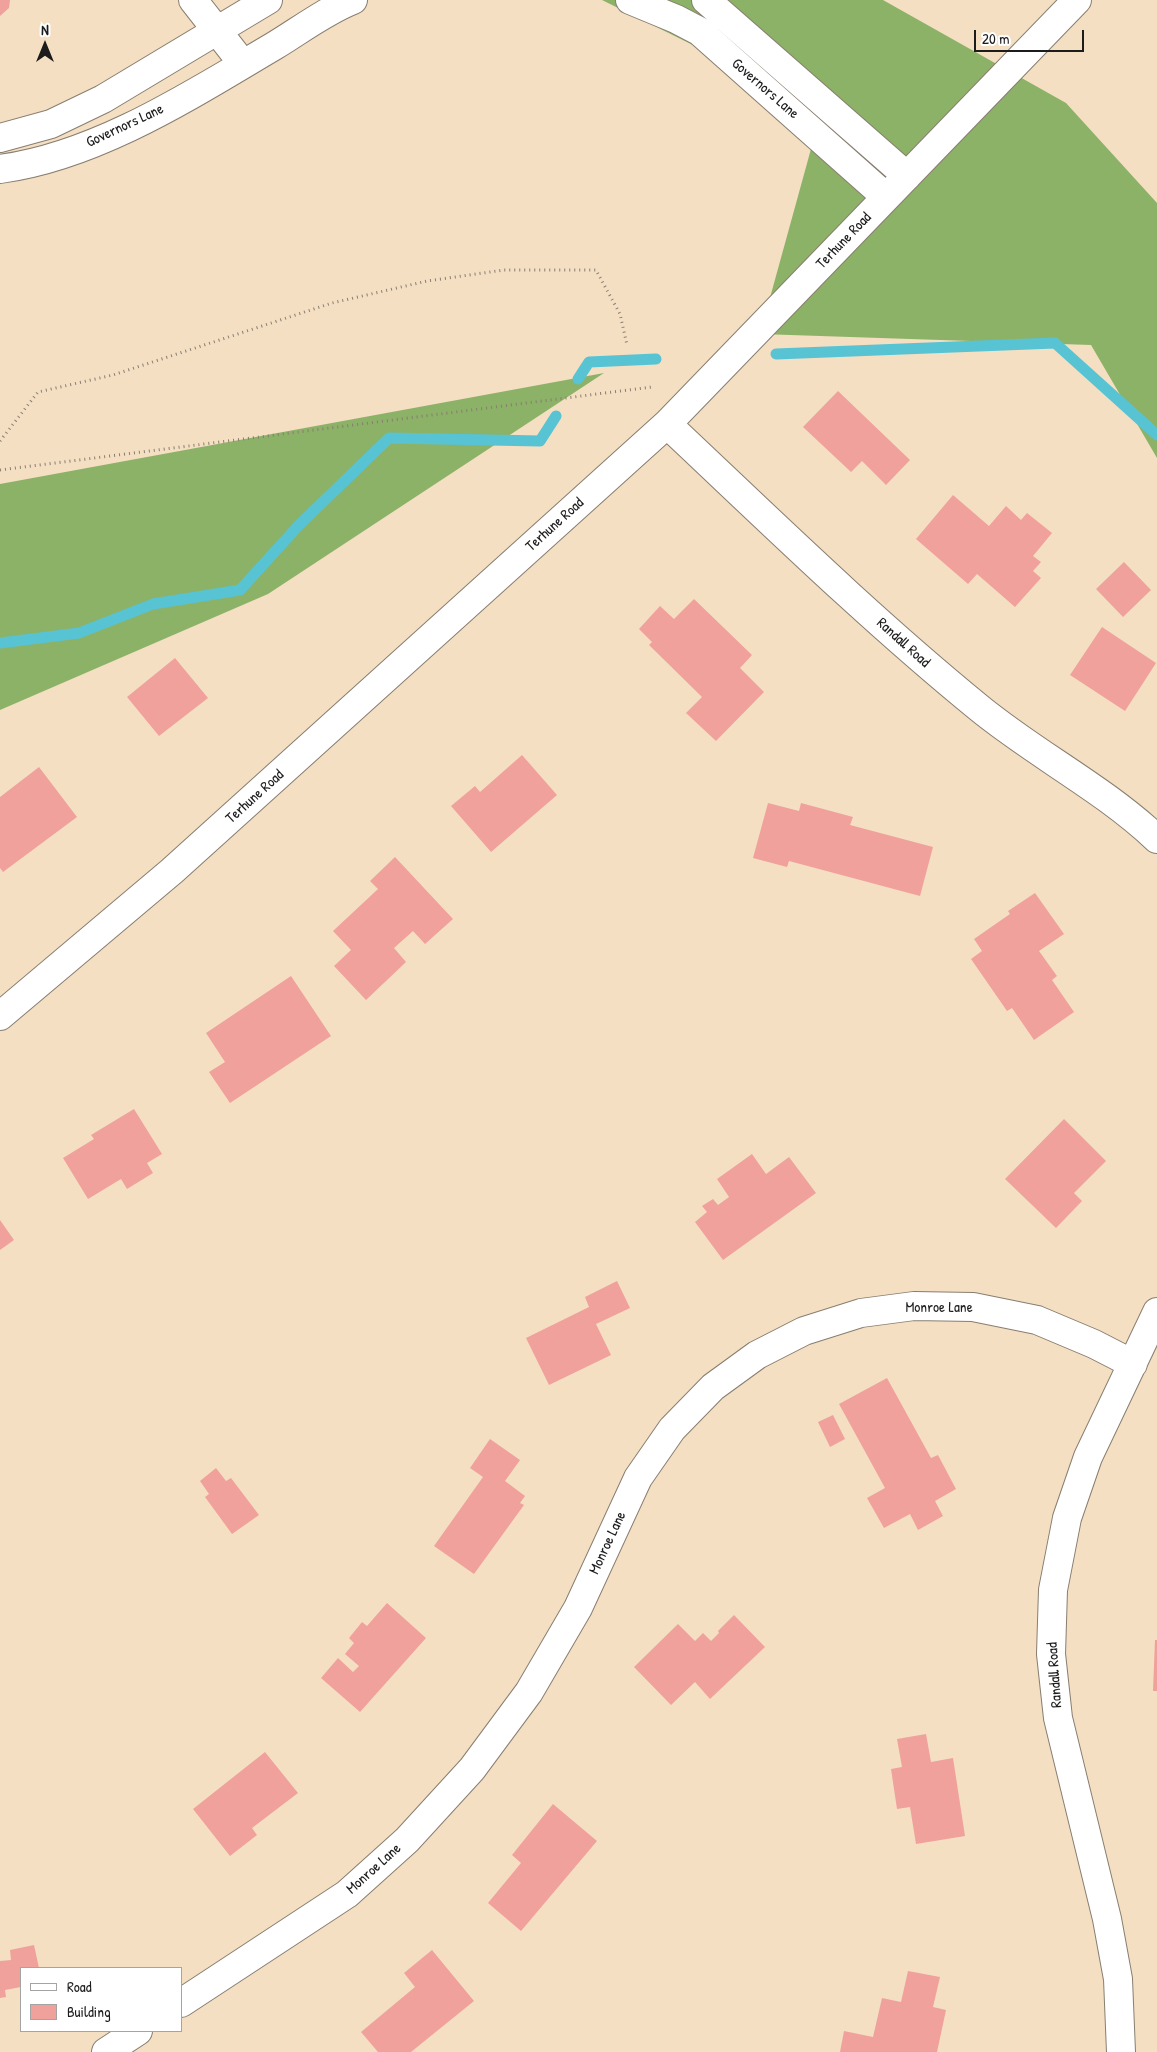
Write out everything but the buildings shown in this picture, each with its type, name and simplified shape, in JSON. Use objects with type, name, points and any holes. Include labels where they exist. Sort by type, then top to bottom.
[{"type":"street","points":[[193,0],[243,64]]},
{"type":"street","points":[[0,138],[51,124],[103,99],[268,0]]},
{"type":"street","name":"Governors Lane","points":[[0,169],[30,165],[97,141],[163,109],[353,0]]},
{"type":"street","name":"Governors Lane","points":[[630,0],[676,19],[699,31],[886,197]]},
{"type":"street","name":"Governors Lane","points":[[706,0],[907,176]]},
{"type":"street","name":"Terhune Road","points":[[0,1016],[172,871],[667,424],[1077,0]]},
{"type":"street","name":"Randall Road","points":[[667,424],[912,653],[995,721],[1132,816],[1157,839]]},
{"type":"street","name":"Monroe Lane","points":[[182,2001],[347,1894],[407,1840],[472,1769],[539,1675],[578,1608],[638,1478],[666,1437],[713,1387],[757,1355],[804,1331],[861,1313],[914,1306],[973,1307],[1037,1320],[1094,1344],[1133,1364]]},
{"type":"street","name":"Randall Road","points":[[1121,2052],[1117,1971],[1107,1919],[1058,1718],[1051,1654],[1054,1590],[1067,1518],[1088,1457],[1157,1312]]},
{"type":"street","points":[[106,2052],[136,2032]]},
{"type":"path","points":[[0,441],[38,392],[113,375],[332,303],[427,281],[504,270],[596,270],[620,314],[627,344]]},
{"type":"path","points":[[0,470],[652,388]]},
{"type":"green space","points":[[602,0],[883,0],[1066,103],[1157,203],[1157,458],[1091,345],[760,334],[822,109]]},
{"type":"green space","points":[[604,373],[268,594],[0,710],[0,484]]},
{"type":"waterway","points":[[776,354],[1055,343],[1157,435]]},
{"type":"waterway","points":[[578,379],[589,362],[656,359]]},
{"type":"waterway","points":[[0,643],[79,633],[153,604],[240,590],[299,525],[389,438],[540,441],[556,416]]}]
